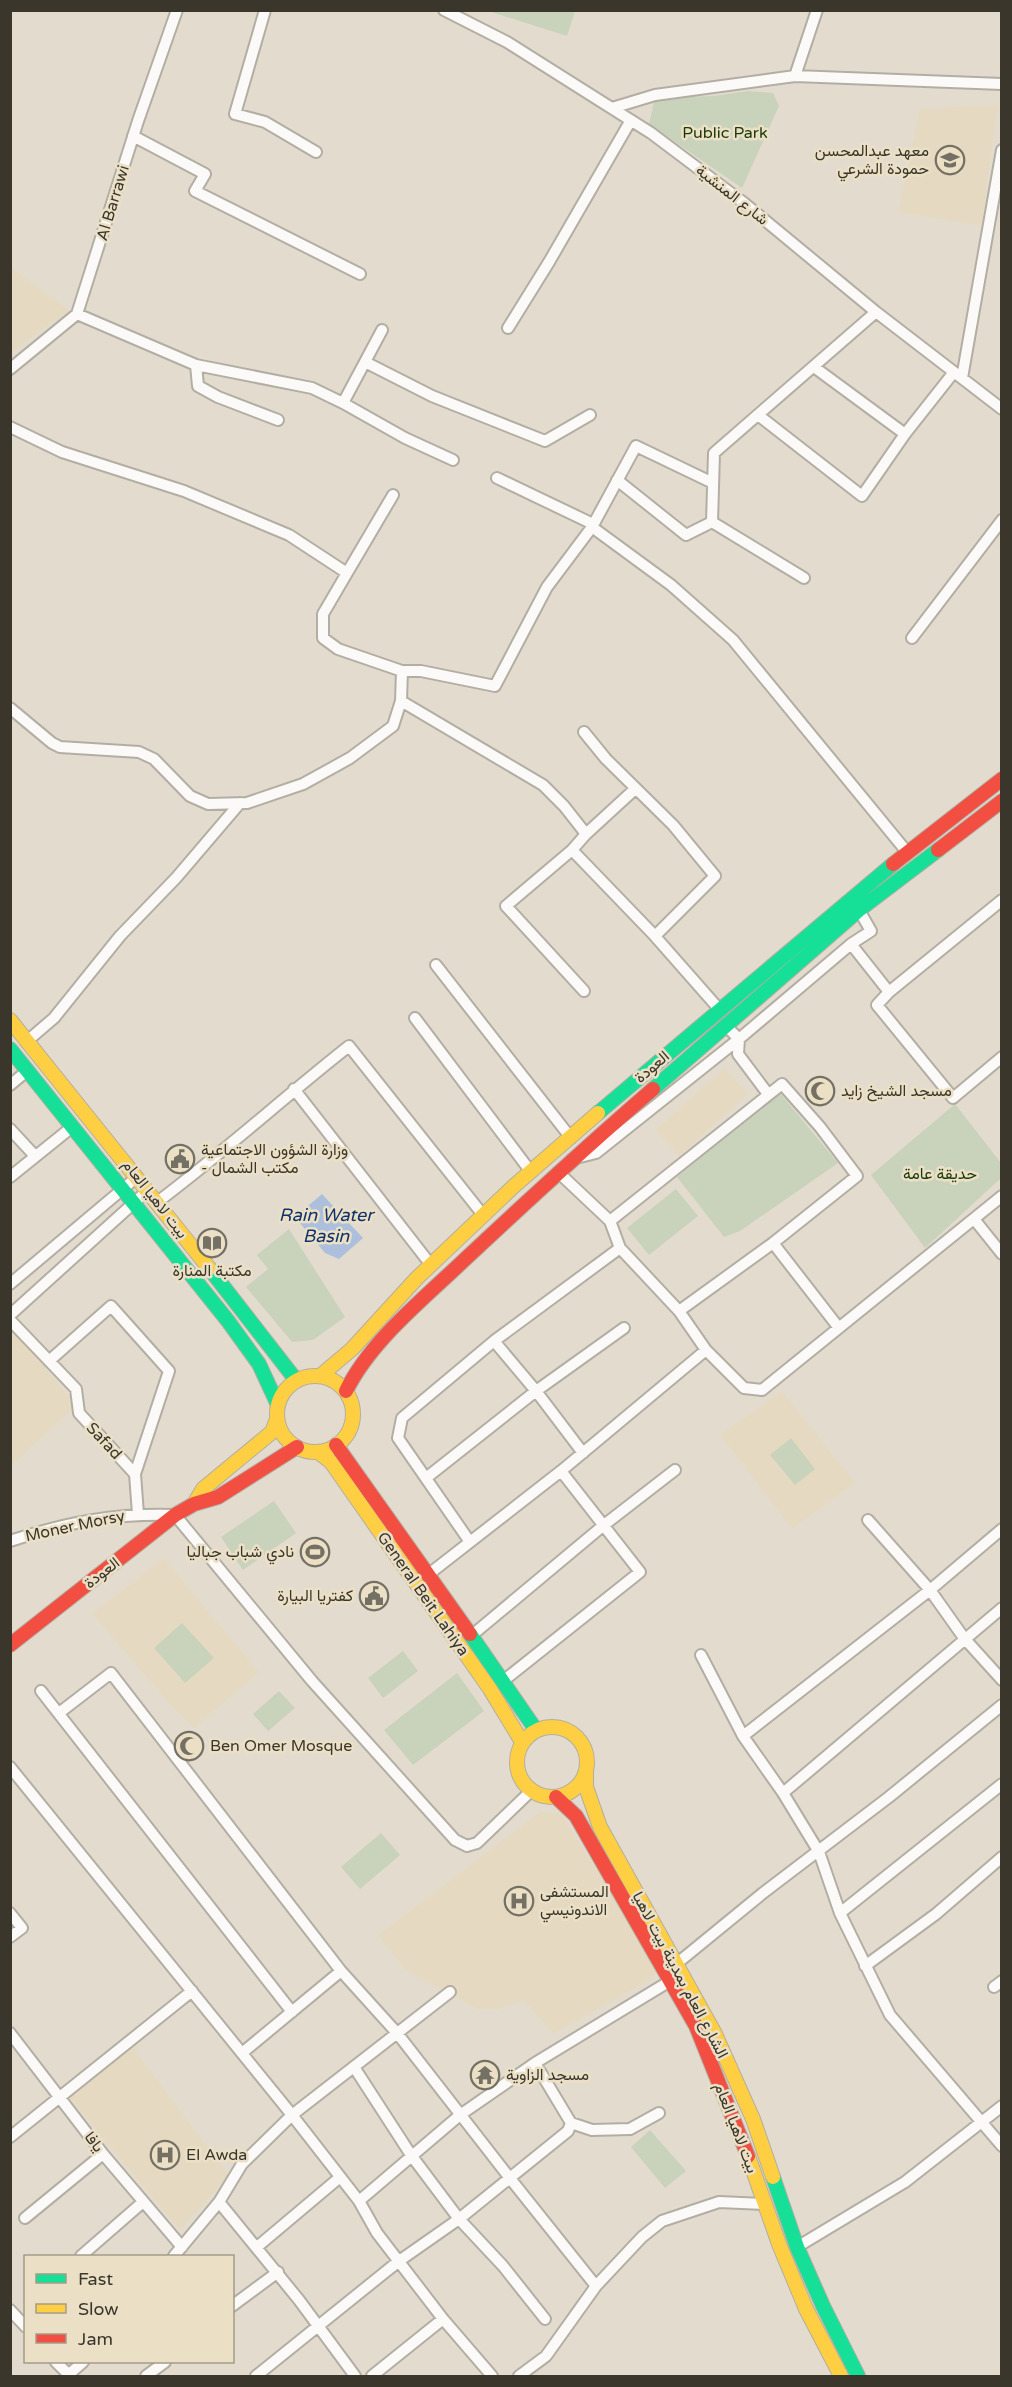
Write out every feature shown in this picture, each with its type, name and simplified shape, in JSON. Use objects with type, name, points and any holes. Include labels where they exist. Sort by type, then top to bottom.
[{"type":"main road","name":"العودة","points":[[320,1376],[352,1349],[431,1265],[531,1172],[719,1009],[907,852],[1002,779]]},
{"type":"main road","name":"العودة","points":[[346,1391],[357,1368],[408,1313],[572,1159],[859,910],[1002,801]]},
{"type":"main road","name":"بيت لاهيا العام","points":[[10,1020],[201,1258],[234,1305],[297,1380]]},
{"type":"main road","name":"بيت لاهيا العام","points":[[10,1049],[228,1321],[259,1364],[277,1412]]},
{"type":"main road","points":[[308,1376],[320,1376],[332,1380],[346,1391],[353,1408],[353,1420],[345,1437],[336,1445],[318,1452],[307,1451],[284,1437],[277,1412],[283,1393],[297,1380],[308,1376]]},
{"type":"main road","name":"العودة","points":[[194,1504],[202,1490],[272,1432],[277,1412]]},
{"type":"main road","name":"General Beit Lahiya","points":[[336,1445],[429,1574],[536,1730]]},
{"type":"main road","name":"العودة","points":[[10,1645],[175,1515],[194,1504],[218,1497],[297,1447]]},
{"type":"main road","name":"General Beit Lahiya","points":[[318,1452],[337,1472],[490,1689],[522,1742]]},
{"type":"main road","points":[[552,1727],[564,1729],[581,1742],[586,1754],[586,1773],[575,1789],[556,1797],[545,1797],[531,1791],[522,1781],[517,1768],[517,1755],[522,1742],[536,1730],[552,1727]]},
{"type":"main road","name":"الشارع العام بمدينة بيت لاهيا","points":[[586,1773],[586,1787],[600,1827],[715,2034],[753,2119],[797,2247],[858,2376]]},
{"type":"main road","name":"بيت لاهيا العام","points":[[556,1797],[576,1816],[696,2026],[737,2126],[806,2309],[841,2376]]},
{"type":"street","name":"Al Barrawi","points":[[77,314],[133,136],[177,10]]},
{"type":"street","points":[[265,10],[235,114],[265,122],[316,152]]},
{"type":"street","name":"شارع المنشية","points":[[444,10],[507,42],[631,120],[744,203],[876,312],[1002,409]]},
{"type":"street","points":[[795,76],[817,10]]},
{"type":"street","points":[[612,108],[655,95],[795,76],[1002,84]]},
{"type":"street","points":[[508,328],[631,120]]},
{"type":"street","points":[[133,136],[205,174],[195,191],[360,274]]},
{"type":"street","points":[[758,415],[862,496],[905,434],[958,375],[1002,150]]},
{"type":"street","points":[[712,522],[714,453],[876,312]]},
{"type":"street","points":[[10,369],[77,314],[196,365],[312,388],[344,403],[405,438],[453,460]]},
{"type":"street","points":[[344,403],[382,330]]},
{"type":"street","points":[[365,362],[432,396],[545,441],[590,415]]},
{"type":"street","points":[[196,365],[198,386],[218,397],[278,420]]},
{"type":"street","points":[[814,367],[905,434]]},
{"type":"street","points":[[12,430],[62,452],[184,492],[289,535],[347,573]]},
{"type":"street","points":[[393,495],[323,614],[323,638],[338,649],[402,671],[421,671],[495,686],[547,587],[593,525],[636,446],[713,483]]},
{"type":"street","points":[[497,478],[593,525],[703,611],[733,640],[907,852]]},
{"type":"street","points":[[617,480],[686,535],[712,522]]},
{"type":"street","points":[[912,638],[1002,520]]},
{"type":"street","points":[[712,522],[804,578]]},
{"type":"street","points":[[10,708],[56,745],[67,748],[140,752],[154,759],[190,796],[198,801],[208,804],[247,803],[303,784],[350,758],[393,726],[401,701],[402,671]]},
{"type":"street","points":[[401,701],[543,785],[564,806],[586,834]]},
{"type":"street","points":[[584,732],[606,759],[673,825],[715,876],[655,936]]},
{"type":"street","points":[[584,991],[506,906],[572,850],[635,789]]},
{"type":"street","points":[[26,1042],[54,1018],[120,936],[176,878],[240,803]]},
{"type":"street","points":[[572,850],[655,936],[719,1009]]},
{"type":"street","points":[[1002,900],[889,992],[877,1005],[953,1098],[1002,1057]]},
{"type":"street","points":[[572,1159],[596,1153],[871,930],[859,910]]},
{"type":"street","points":[[851,944],[889,992]]},
{"type":"street","points":[[436,964],[571,1138]]},
{"type":"street","points":[[415,1018],[531,1172]]},
{"type":"street","points":[[726,1025],[739,1039],[738,1054],[768,1094]]},
{"type":"street","points":[[156,1203],[214,1160],[270,1113],[294,1089],[349,1046],[483,1215]]},
{"type":"street","points":[[10,1085],[27,1071]]},
{"type":"street","points":[[610,1221],[782,1084],[820,1127],[857,1176],[773,1243],[679,1311]]},
{"type":"street","points":[[294,1089],[431,1265]]},
{"type":"street","points":[[10,1177],[72,1127]]},
{"type":"street","points":[[10,1129],[35,1156]]},
{"type":"street","points":[[558,1172],[610,1221],[620,1248],[679,1311],[705,1350],[744,1388],[762,1390],[1002,1196]]},
{"type":"street","points":[[10,1284],[137,1177]]},
{"type":"street","points":[[10,1317],[147,1191]]},
{"type":"street","points":[[974,1219],[1002,1254]]},
{"type":"street","points":[[773,1243],[839,1328]]},
{"type":"street","points":[[470,1542],[398,1438],[402,1418],[494,1341],[620,1248]]},
{"type":"street","points":[[49,1361],[111,1306],[169,1371],[135,1474]]},
{"type":"street","name":"Safad","points":[[10,1317],[76,1389],[79,1413],[135,1474],[138,1514]]},
{"type":"street","points":[[426,1478],[536,1391],[624,1328]]},
{"type":"street","points":[[494,1341],[583,1453]]},
{"type":"street","points":[[429,1574],[561,1471],[705,1350]]},
{"type":"street","points":[[471,1636],[604,1525],[675,1470]]},
{"type":"street","points":[[503,1681],[640,1572],[561,1471]]},
{"type":"street","name":"Moner Morsy","points":[[10,1541],[55,1527],[97,1518],[138,1514],[175,1515]]},
{"type":"street","points":[[175,1515],[312,1681],[455,1840],[466,1846],[477,1843],[531,1791]]},
{"type":"street","points":[[868,1520],[930,1590],[964,1638],[1002,1680]]},
{"type":"street","points":[[743,1736],[930,1590],[1002,1529]]},
{"type":"street","points":[[783,1793],[1002,1608]]},
{"type":"street","points":[[701,1655],[743,1736],[783,1793],[819,1852],[840,1913],[890,2015],[1002,2146]]},
{"type":"street","points":[[59,1713],[111,1673],[341,1971],[397,2033],[596,2286]]},
{"type":"street","points":[[41,1691],[292,2012]]},
{"type":"street","points":[[675,1965],[1002,1705]]},
{"type":"street","points":[[10,1767],[292,2115],[358,2201],[377,2233],[443,2319],[492,2376]]},
{"type":"street","points":[[840,1913],[1002,1784]]},
{"type":"street","points":[[865,1965],[936,1914],[1002,1857]]},
{"type":"street","points":[[10,1913],[22,1928],[10,1938]]},
{"type":"street","points":[[242,2053],[341,1971]]},
{"type":"street","points":[[358,2201],[460,2115],[536,2063],[670,1981]]},
{"type":"street","points":[[10,2137],[192,1991]]},
{"type":"street","points":[[175,2255],[219,2202],[243,2164],[292,2115],[450,1992]]},
{"type":"street","name":"يافا","points":[[10,2034],[104,2154],[182,2247]]},
{"type":"street","points":[[536,2063],[571,2123],[592,2130],[630,2128],[659,2113]]},
{"type":"street","points":[[354,2067],[411,2155],[459,2219],[503,2266],[545,2319]]},
{"type":"street","points":[[797,2247],[904,2181],[1002,2106]]},
{"type":"street","points":[[256,2376],[399,2261],[459,2219],[568,2131],[571,2123]]},
{"type":"street","points":[[26,2218],[104,2154]]},
{"type":"street","points":[[257,2247],[339,2178]]},
{"type":"street","points":[[82,2255],[143,2202]]},
{"type":"street","points":[[219,2202],[278,2272],[355,2376]]},
{"type":"street","points":[[519,2376],[546,2356],[596,2286],[642,2236],[662,2221],[719,2202],[765,2204]]},
{"type":"street","points":[[234,2305],[278,2272]]},
{"type":"street","points":[[12,2314],[24,2325]]},
{"type":"street","points":[[372,2376],[443,2319]]},
{"type":"street","points":[[58,2363],[68,2376],[81,2363]]},
{"type":"street","points":[[146,2376],[162,2363]]},
{"type":"shaded area","name":"معهد عبدالمحسن حمودة الشرعي","points":[[998,105],[981,226],[898,212],[920,109]]},
{"type":"shaded area","points":[[10,267],[69,310],[11,353],[10,353]]},
{"type":"shaded area","points":[[725,1068],[748,1094],[679,1156],[655,1130]]},
{"type":"shaded area","points":[[11,1325],[76,1406],[11,1466]]},
{"type":"shaded area","points":[[782,1391],[855,1483],[792,1529],[720,1435]]},
{"type":"shaded area","points":[[164,1558],[259,1672],[195,1728],[177,1712],[92,1614]]},
{"type":"shaded area","name":"المستشفى الاندونيسي","points":[[540,1812],[561,1814],[656,1964],[657,1970],[652,1979],[553,2034],[524,2001],[499,2009],[477,2009],[406,1970],[378,1935]]},
{"type":"shaded area","name":"El Awda","points":[[131,2045],[229,2176],[180,2230],[66,2094]]},
{"type":"green space","points":[[575,10],[567,36],[488,11]]},
{"type":"green space","name":"Public Park","points":[[748,91],[773,93],[779,106],[742,188],[649,124],[655,98],[713,96]]},
{"type":"green space","points":[[779,1092],[838,1163],[740,1231],[724,1237],[677,1177]]},
{"type":"green space","name":"حديقة عامة","points":[[955,1104],[1001,1163],[1001,1178],[925,1248],[871,1175]]},
{"type":"green space","points":[[676,1189],[698,1216],[649,1255],[627,1228]]},
{"type":"green space","points":[[289,1229],[345,1317],[313,1340],[292,1342],[246,1287],[268,1269],[257,1255]]},
{"type":"green space","points":[[791,1438],[815,1469],[795,1485],[770,1455]]},
{"type":"green space","points":[[274,1501],[296,1533],[243,1570],[221,1537]]},
{"type":"green space","points":[[182,1623],[214,1658],[185,1683],[154,1648]]},
{"type":"green space","points":[[403,1651],[418,1671],[383,1698],[368,1678]]},
{"type":"green space","points":[[457,1673],[484,1711],[413,1765],[384,1730]]},
{"type":"green space","points":[[279,1691],[295,1708],[268,1731],[253,1714]]},
{"type":"green space","points":[[381,1833],[400,1855],[360,1889],[341,1867]]},
{"type":"green space","points":[[650,2130],[686,2171],[665,2188],[631,2147]]},
{"type":"water","name":"Rain Water Basin","points":[[322,1194],[363,1238],[339,1259],[325,1253],[295,1217]]},
{"type":"traffic: fast","points":[[653,1089],[859,910],[938,850]]},
{"type":"traffic: fast","points":[[598,1113],[893,864]]},
{"type":"traffic: fast","points":[[10,1049],[228,1321],[259,1364],[278,1405]]},
{"type":"traffic: fast","points":[[209,1268],[296,1380]]},
{"type":"traffic: fast","points":[[470,1634],[536,1730]]},
{"type":"traffic: fast","points":[[773,2177],[797,2247],[858,2376]]},
{"type":"traffic: slow","points":[[10,1020],[209,1268]]},
{"type":"traffic: slow","points":[[320,1376],[352,1349],[417,1278],[514,1186],[598,1113]]},
{"type":"traffic: slow","points":[[315,1376],[330,1379],[342,1387],[350,1399],[353,1414],[350,1429],[342,1441],[330,1449],[315,1452],[300,1449],[288,1441],[280,1429],[277,1414],[280,1399],[288,1387],[300,1379],[315,1376]]},
{"type":"traffic: slow","points":[[194,1504],[203,1489],[272,1432],[277,1419]]},
{"type":"traffic: slow","points":[[318,1452],[331,1462],[490,1689],[522,1742]]},
{"type":"traffic: slow","points":[[559,1727],[572,1733],[581,1742],[585,1748],[587,1762],[585,1776],[577,1787],[566,1795],[545,1797],[527,1787],[519,1776],[517,1755],[527,1737],[538,1729],[559,1727]]},
{"type":"traffic: slow","points":[[586,1773],[586,1787],[600,1827],[715,2034],[753,2119],[773,2177]]},
{"type":"traffic: slow","points":[[748,2156],[779,2244],[806,2309],[841,2376]]},
{"type":"traffic: jam","points":[[893,864],[1002,779]]},
{"type":"traffic: jam","points":[[938,850],[1002,801]]},
{"type":"traffic: jam","points":[[346,1391],[368,1356],[398,1323],[532,1197],[653,1089]]},
{"type":"traffic: jam","points":[[336,1445],[470,1634]]},
{"type":"traffic: jam","points":[[10,1645],[175,1515],[194,1504],[218,1497],[297,1447]]},
{"type":"traffic: jam","points":[[556,1797],[576,1816],[696,2026],[748,2156]]},
{"type":"place","name":"معهد عبدالمحسن حمودة الشرعي","points":[[950,160]]},
{"type":"place","name":"مسجد الشيخ زايد","points":[[820,1091]]},
{"type":"place","name":"وزارة الشؤون الاجتماعية - مكتب الشمال","points":[[180,1159]]},
{"type":"place","name":"مكتبة المنارة","points":[[212,1243]]},
{"type":"place","name":"نادي شباب جباليا","points":[[315,1552]]},
{"type":"place","name":"كفتريا البيارة","points":[[374,1596]]},
{"type":"place","name":"Ben Omer Mosque","points":[[189,1746]]},
{"type":"place","name":"المستشفى الاندونيسي","points":[[519,1901]]},
{"type":"place","name":"مسجد الزاوية","points":[[485,2075]]},
{"type":"place","name":"El Awda","points":[[165,2155]]}]
